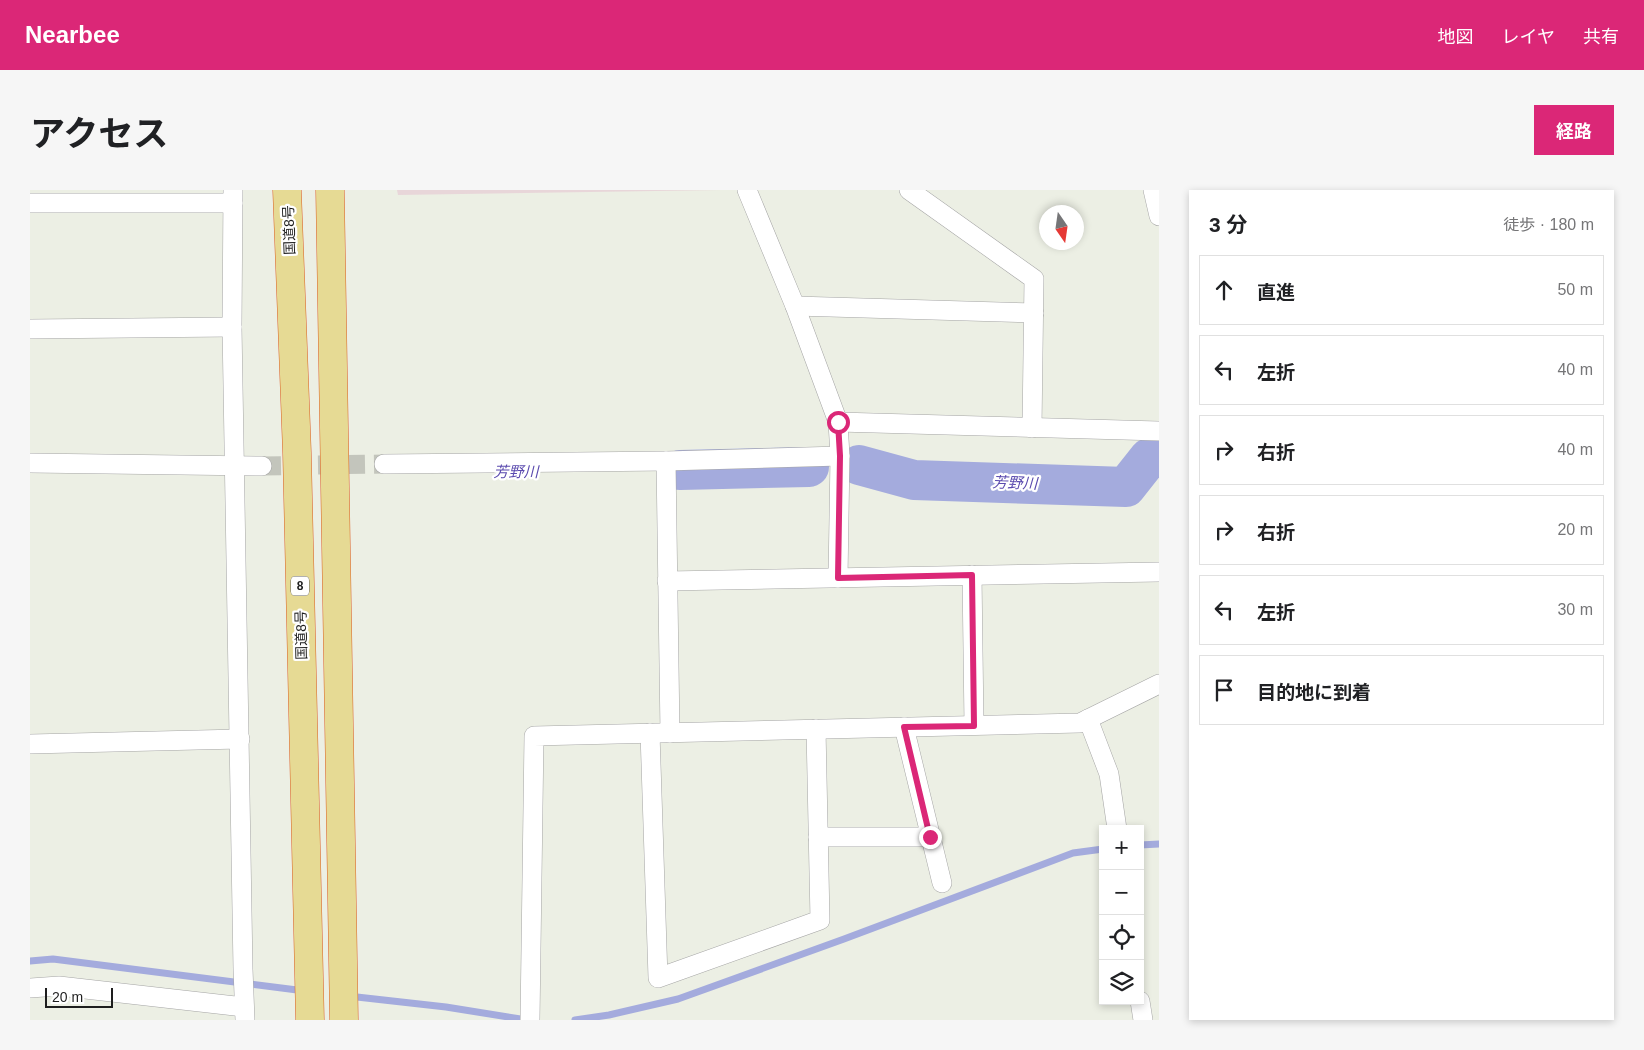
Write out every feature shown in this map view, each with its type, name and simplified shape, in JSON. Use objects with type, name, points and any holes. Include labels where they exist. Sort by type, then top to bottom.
[{"type":"highway","name":"国道8号","points":[[287,190],[297,453],[310,1019]]},
{"type":"highway","points":[[330,190],[344,1019]]},
{"type":"street","points":[[747,190],[795,306],[838,422],[840,456],[838,578]]},
{"type":"street","points":[[909,190],[1034,279],[1032,428]]},
{"type":"street","points":[[1153,190],[1159,216]]},
{"type":"street","points":[[30,203],[115,196],[233,197],[232,327],[245,1010],[59,986],[30,988]]},
{"type":"street","points":[[795,306],[1034,313]]},
{"type":"street","points":[[30,329],[232,327]]},
{"type":"street","points":[[838,422],[1159,431]]},
{"type":"street","points":[[384,464],[666,461],[840,456]]},
{"type":"street","points":[[666,461],[666,581],[670,733]]},
{"type":"street","points":[[30,464],[262,466]]},
{"type":"street","points":[[666,581],[1159,572]]},
{"type":"street","points":[[972,575],[974,726]]},
{"type":"street","points":[[530,1020],[534,736],[1080,723],[1159,684]]},
{"type":"street","points":[[1088,719],[1110,774],[1116,825]]},
{"type":"street","points":[[904,727],[942,883]]},
{"type":"street","points":[[650,733],[658,978],[820,920],[816,729]]},
{"type":"street","points":[[30,744],[240,739]]},
{"type":"street","points":[[818,837],[930,837]]},
{"type":"street","points":[[1140,1005],[1142,1020]]},
{"type":"shaded area","points":[[397,190],[721,190],[398,195]]},
{"type":"waterway","name":"芳野川","points":[[859,465],[914,480],[1126,487],[1149,458],[1159,458]]},
{"type":"waterway","name":"芳野川","points":[[680,470],[809,467]]},
{"type":"waterway","points":[[1144,845],[1159,844]]},
{"type":"waterway","points":[[575,1020],[609,1015],[678,999],[1073,853],[1099,850]]},
{"type":"waterway","points":[[30,961],[53,959],[305,991]]},
{"type":"waterway","points":[[348,996],[446,1007],[527,1020]]},
{"type":"tunnel","points":[[262,466],[384,464]]},
{"type":"route","points":[[838,422],[840,456],[838,578],[972,575],[974,726],[904,727],[930,837]]}]
